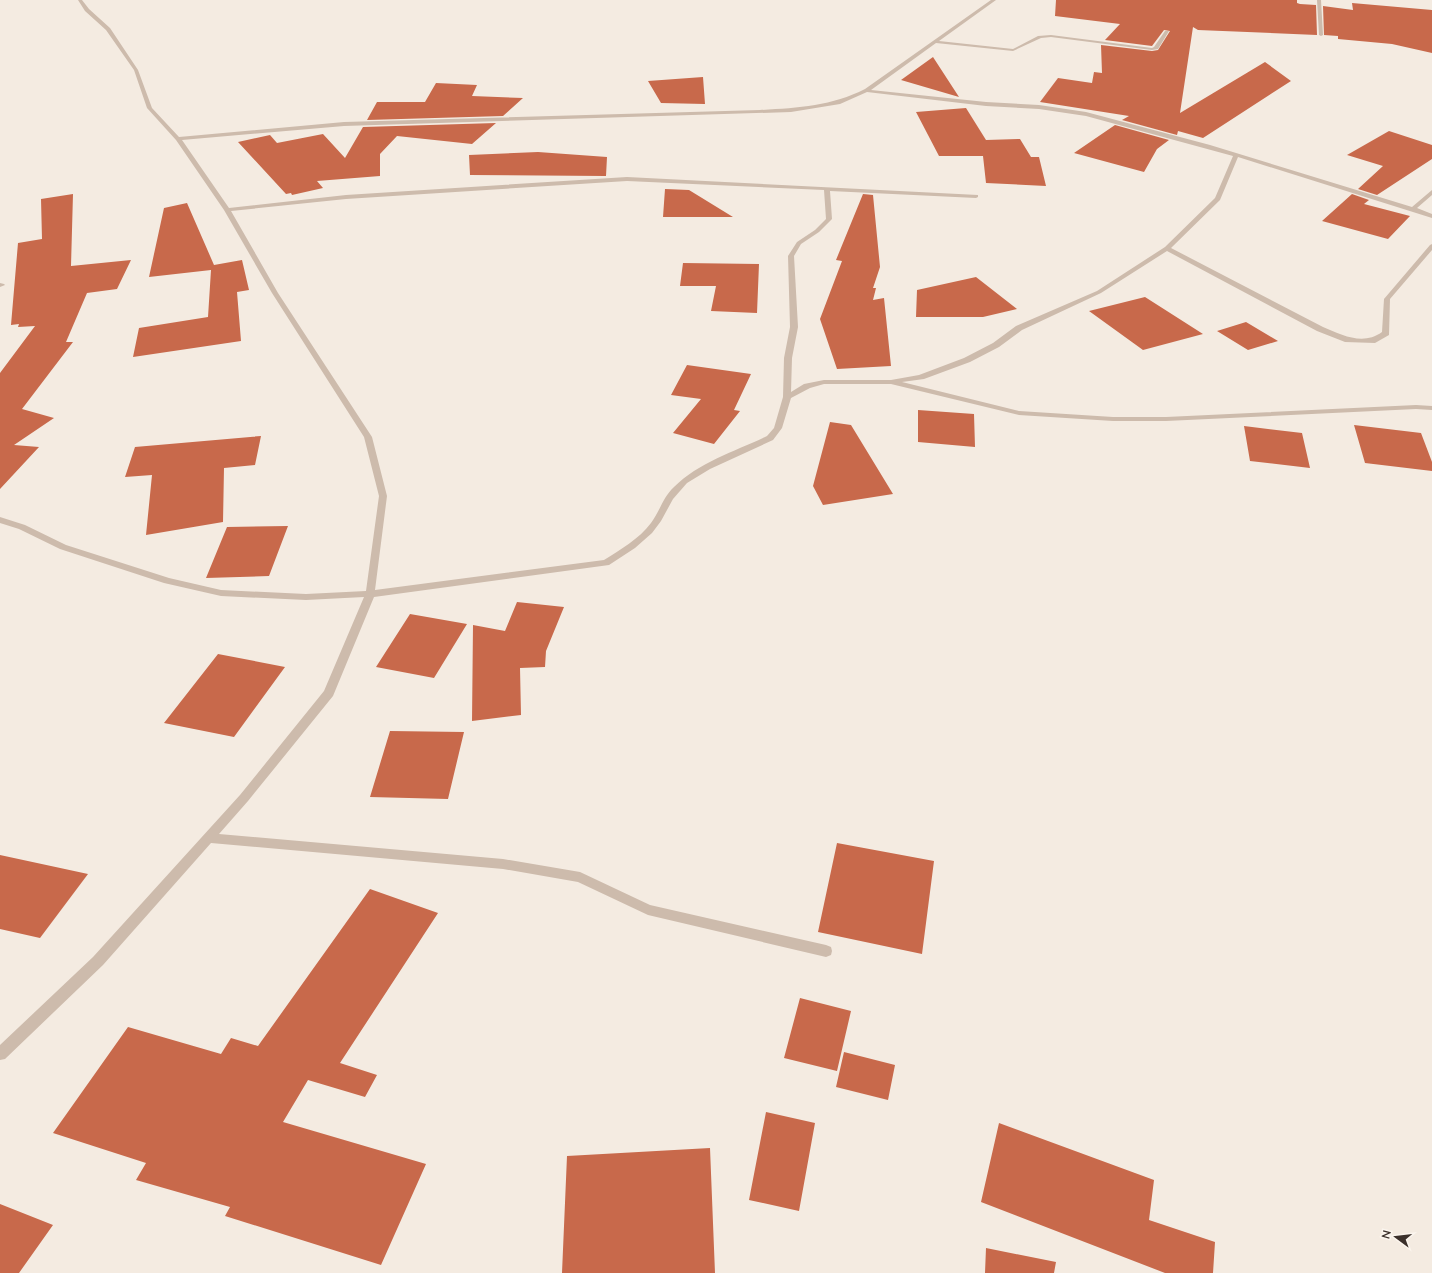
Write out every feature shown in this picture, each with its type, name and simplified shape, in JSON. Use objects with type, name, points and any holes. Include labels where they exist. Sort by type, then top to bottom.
[{"type":"street","points":[[0,1054],[98,961],[244,798],[330,693],[370,594],[384,496],[368,437],[275,293],[227,210],[178,138],[150,108],[136,70],[108,29],[87,10],[80,0]]},
{"type":"street","points":[[178,138],[344,124],[760,112],[816,107],[842,102],[868,91],[880,80],[994,0]]},
{"type":"street","points":[[1319,0],[1321,35]]},
{"type":"street","points":[[936,42],[1013,50],[1020,48],[1038,36],[1051,36],[1152,50],[1156,48],[1167,32]]},
{"type":"street","points":[[868,91],[1039,107],[1086,114],[1153,130],[1432,216]]},
{"type":"street","points":[[787,397],[807,386],[824,382],[892,382],[921,377],[967,360],[996,346],[1019,328],[1099,292],[1167,248],[1218,199],[1236,155]]},
{"type":"street","points":[[227,210],[346,197],[627,179],[779,186],[827,190],[976,196]]},
{"type":"street","points":[[0,520],[22,527],[64,547],[167,581],[221,593],[306,597],[370,594],[606,563],[635,544],[654,524],[665,502],[677,488],[698,473],[770,438],[778,428],[787,397],[788,358],[794,327],[790,256],[799,244],[829,219],[827,190]]},
{"type":"street","points":[[1413,209],[1432,192]]},
{"type":"street","points":[[1167,248],[1320,329],[1348,340],[1375,341],[1386,333],[1387,299],[1432,246]]},
{"type":"street","points":[[892,382],[1019,413],[1113,419],[1166,419],[1416,407],[1432,408]]},
{"type":"street","points":[[208,838],[503,864],[580,877],[648,910],[826,951]]},
{"type":"building","points":[[1056,0],[1297,0],[1297,3],[1300,4],[1316,5],[1317,35],[1198,30],[1193,27],[1180,113],[1265,62],[1291,81],[1203,138],[1178,131],[1177,135],[1122,120],[1129,116],[1040,102],[1058,78],[1092,83],[1094,72],[1102,73],[1101,45],[1152,51],[1158,50],[1170,31],[1164,30],[1152,46],[1105,40],[1120,24],[1055,16]]},
{"type":"building","points":[[1352,3],[1432,10],[1432,53],[1392,44],[1338,39],[1338,36],[1324,35],[1323,6],[1353,10]]},
{"type":"building","points":[[933,57],[959,97],[901,80]]},
{"type":"building","points":[[703,77],[705,104],[661,103],[648,81]]},
{"type":"building","points":[[436,83],[477,85],[472,96],[523,98],[503,116],[367,120],[377,102],[425,102]]},
{"type":"building","points":[[966,108],[986,140],[1020,139],[1031,157],[1039,157],[1046,186],[986,183],[983,156],[939,156],[916,112]]},
{"type":"building","points":[[496,123],[472,144],[397,136],[380,154],[380,176],[317,181],[323,188],[292,195],[291,193],[286,194],[238,142],[270,135],[277,143],[323,134],[345,158],[363,127]]},
{"type":"building","points":[[1115,125],[1169,140],[1157,149],[1144,172],[1074,153]]},
{"type":"building","points":[[1389,131],[1432,145],[1432,159],[1377,195],[1358,189],[1383,166],[1347,155]]},
{"type":"building","points":[[538,152],[607,157],[606,176],[470,175],[469,155]]},
{"type":"building","points":[[665,189],[689,190],[733,217],[663,217]]},
{"type":"building","points":[[73,194],[71,266],[131,260],[117,289],[87,293],[66,342],[73,342],[22,409],[54,418],[14,445],[39,447],[0,489],[0,373],[35,326],[18,327],[19,324],[11,325],[18,243],[42,239],[41,199]]},
{"type":"building","points":[[863,194],[873,195],[880,267],[873,288],[876,288],[873,300],[884,298],[891,366],[837,369],[820,319],[842,261],[836,260]]},
{"type":"building","points":[[1352,194],[1369,200],[1364,204],[1410,216],[1388,239],[1322,221]]},
{"type":"building","points":[[187,203],[214,265],[242,260],[249,290],[237,292],[241,341],[133,357],[139,328],[208,317],[211,270],[149,277],[164,208]]},
{"type":"building","points":[[683,263],[759,264],[757,313],[711,311],[716,286],[680,286]]},
{"type":"building","points":[[976,277],[1017,309],[983,317],[916,317],[917,290]]},
{"type":"building","points":[[1145,297],[1203,334],[1143,350],[1089,311]]},
{"type":"building","points":[[1246,322],[1278,341],[1248,350],[1217,331]]},
{"type":"building","points":[[687,365],[751,374],[734,410],[740,411],[714,444],[673,433],[701,399],[671,395]]},
{"type":"building","points":[[918,410],[974,414],[975,447],[918,442]]},
{"type":"building","points":[[830,422],[851,425],[893,494],[823,505],[813,486]]},
{"type":"building","points":[[1354,425],[1421,433],[1432,462],[1432,471],[1365,463]]},
{"type":"building","points":[[1244,426],[1302,433],[1310,468],[1250,461]]},
{"type":"building","points":[[261,436],[255,465],[224,468],[223,522],[146,535],[152,475],[125,477],[135,447]]},
{"type":"building","points":[[288,526],[269,576],[206,578],[227,527]]},
{"type":"building","points":[[517,602],[564,607],[546,651],[545,667],[520,668],[521,715],[472,721],[473,625],[505,631]]},
{"type":"building","points":[[410,614],[467,624],[434,678],[376,667]]},
{"type":"building","points":[[218,654],[285,667],[234,737],[164,723]]},
{"type":"building","points":[[390,731],[464,732],[448,799],[370,797]]},
{"type":"building","points":[[837,843],[934,861],[922,954],[818,932]]},
{"type":"building","points":[[0,855],[88,874],[40,938],[0,929]]},
{"type":"building","points":[[370,889],[438,913],[340,1063],[377,1075],[365,1097],[308,1080],[283,1122],[426,1164],[381,1265],[225,1216],[230,1207],[136,1180],[146,1163],[53,1133],[128,1027],[221,1054],[231,1038],[258,1046]]},
{"type":"building","points":[[800,998],[851,1011],[837,1071],[784,1058]]},
{"type":"building","points":[[844,1052],[895,1065],[888,1100],[836,1087]]},
{"type":"building","points":[[766,1112],[815,1123],[799,1211],[749,1200]]},
{"type":"building","points":[[999,1123],[1154,1180],[1149,1220],[1215,1242],[1213,1273],[1165,1273],[981,1202]]},
{"type":"building","points":[[710,1148],[715,1273],[562,1273],[567,1156]]},
{"type":"building","points":[[0,1204],[53,1225],[19,1273],[0,1273]]},
{"type":"building","points":[[986,1248],[1056,1262],[1054,1273],[985,1273]]}]
